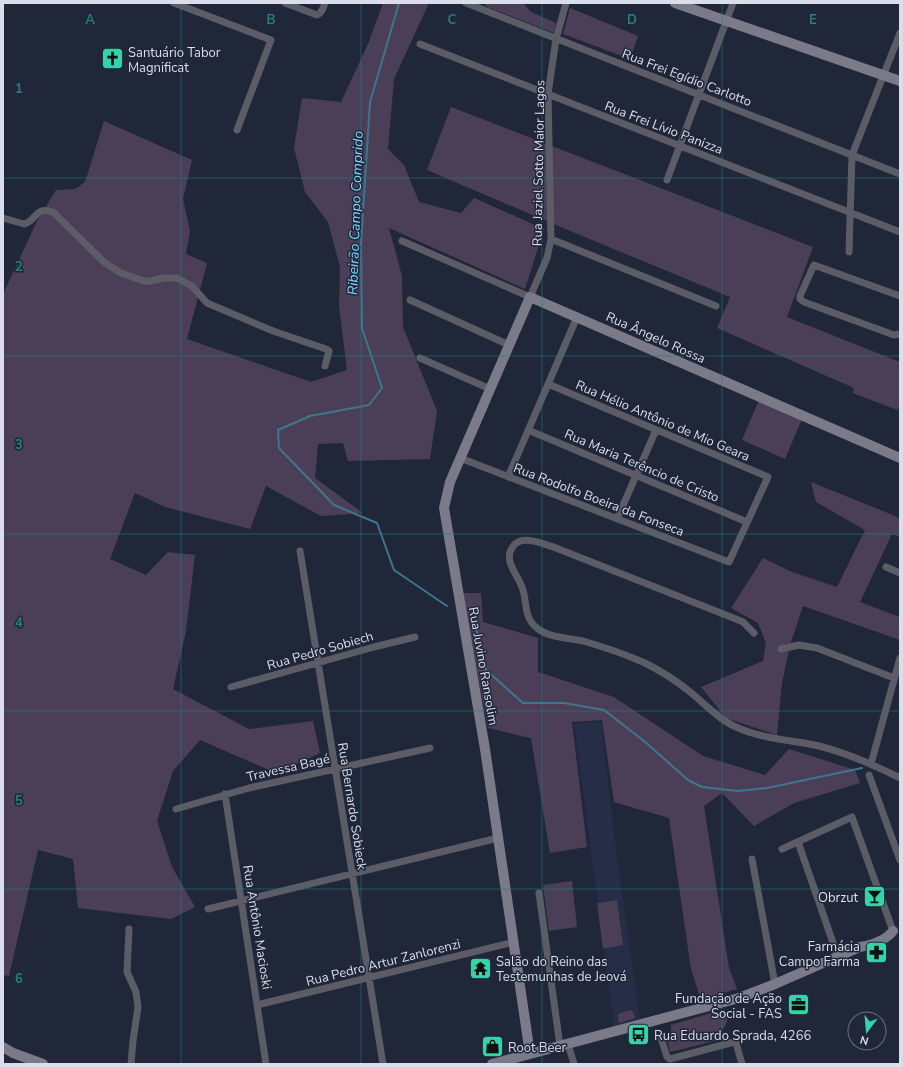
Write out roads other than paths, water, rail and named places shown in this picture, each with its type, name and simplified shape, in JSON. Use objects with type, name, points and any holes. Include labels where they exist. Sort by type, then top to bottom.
[{"type":"street","points":[[174,3],[271,40],[237,130]]},
{"type":"street","points":[[285,3],[317,15],[322,10],[325,3]]},
{"type":"street","name":"Rua Frei Egídio Carlotto","points":[[466,3],[900,174]]},
{"type":"street","name":"Rua Jaziel Sotto Maior Lagos","points":[[530,297],[547,258],[551,239],[548,94],[556,39],[566,3]]},
{"type":"street","points":[[675,3],[726,22],[900,81]]},
{"type":"street","points":[[667,180],[733,3]]},
{"type":"street","points":[[849,252],[852,155],[900,33]]},
{"type":"street","name":"Rua Frei Lívio Panizza","points":[[420,44],[900,232]]},
{"type":"street","points":[[3,218],[24,224],[28,223],[40,211],[46,210],[53,212],[105,263],[117,271],[144,281],[171,277],[185,282],[192,286],[206,303],[273,331],[326,349],[329,352],[325,366]]},
{"type":"street","points":[[551,239],[716,306]]},
{"type":"street","name":"Rua Ângelo Rossa","points":[[402,241],[900,458]]},
{"type":"street","points":[[900,296],[814,266],[800,296],[800,299],[804,302],[894,335],[900,334]]},
{"type":"street","name":"Rua Juvino Ransolim","points":[[530,297],[460,458],[447,490],[444,508],[485,749],[530,1054]]},
{"type":"street","points":[[410,300],[509,345]]},
{"type":"street","points":[[508,477],[577,317]]},
{"type":"street","points":[[420,358],[490,389]]},
{"type":"street","name":"Rua Hélio Antônio de Mio Geara","points":[[548,384],[768,477],[747,522]]},
{"type":"street","name":"Rua Maria Terêncio de Cristo","points":[[528,430],[747,522]]},
{"type":"street","points":[[617,519],[656,430]]},
{"type":"street","name":"Rua Rodolfo Boeira da Fonseca","points":[[460,458],[729,562],[747,522]]},
{"type":"street","points":[[754,633],[743,622],[736,618],[556,548],[533,541],[519,541],[513,545],[510,550],[509,558],[523,590],[528,617],[532,624],[543,632],[598,645],[645,663],[677,682],[726,722],[737,728],[836,751],[871,764],[900,778]]},
{"type":"street","name":"Rua Bernardo Sobieck","points":[[300,551],[383,1064]]},
{"type":"street","points":[[886,568],[900,573]]},
{"type":"street","name":"Rua Pedro Sobiech","points":[[231,687],[318,662],[415,637]]},
{"type":"street","points":[[781,649],[792,645],[817,648],[894,678]]},
{"type":"street","points":[[871,764],[900,658]]},
{"type":"street","name":"Travessa Bagé","points":[[176,809],[226,794],[430,748]]},
{"type":"street","points":[[869,775],[900,860]]},
{"type":"street","name":"Rua Antônio Macioski","points":[[226,794],[266,1064]]},
{"type":"street","points":[[492,1064],[724,1002],[775,984],[860,947],[865,941],[884,932],[896,929],[852,817],[782,849]]},
{"type":"street","points":[[208,909],[498,838]]},
{"type":"street","points":[[798,842],[838,957]]},
{"type":"street","points":[[752,859],[775,984]]},
{"type":"street","points":[[538,893],[564,1045],[574,1064]]},
{"type":"street","points":[[129,929],[127,972],[136,992],[138,1008],[133,1041],[132,1064]]},
{"type":"street","name":"Rua Pedro Artur Zanlorenzi","points":[[257,1005],[514,942]]},
{"type":"street","points":[[661,1038],[667,1057],[670,1059],[734,1042],[736,1043],[742,1064]]},
{"type":"street","points":[[3,1047],[8,1052],[43,1064]]},
{"type":"waterway","name":"Ribeirão Campo Comprido","points":[[399,3],[370,102],[361,243],[362,328],[382,388],[369,405],[310,416],[278,430],[279,448],[334,505],[377,523],[394,570],[447,606]]},
{"type":"waterway","name":"Ribeirão Campo Comprido","points":[[474,620],[486,670],[523,703],[564,703],[604,710],[644,741],[688,780],[702,787],[738,791],[767,788],[862,768]]},
{"type":"place","name":"Santuário Tabor Magnificat","points":[[113,59]]},
{"type":"place","name":"Obrzut","points":[[874,897]]},
{"type":"place","name":"Farmácia Campo Farma","points":[[876,953]]},
{"type":"place","name":"Salão do Reino das Testemunhas de Jeová","points":[[480,968]]},
{"type":"place","name":"Fundação de Ação Social - FAS","points":[[798,1005]]},
{"type":"place","name":"Rua Eduardo Sprada, 4266","points":[[639,1035]]},
{"type":"place","name":"Root Beer","points":[[492,1047]]}]
